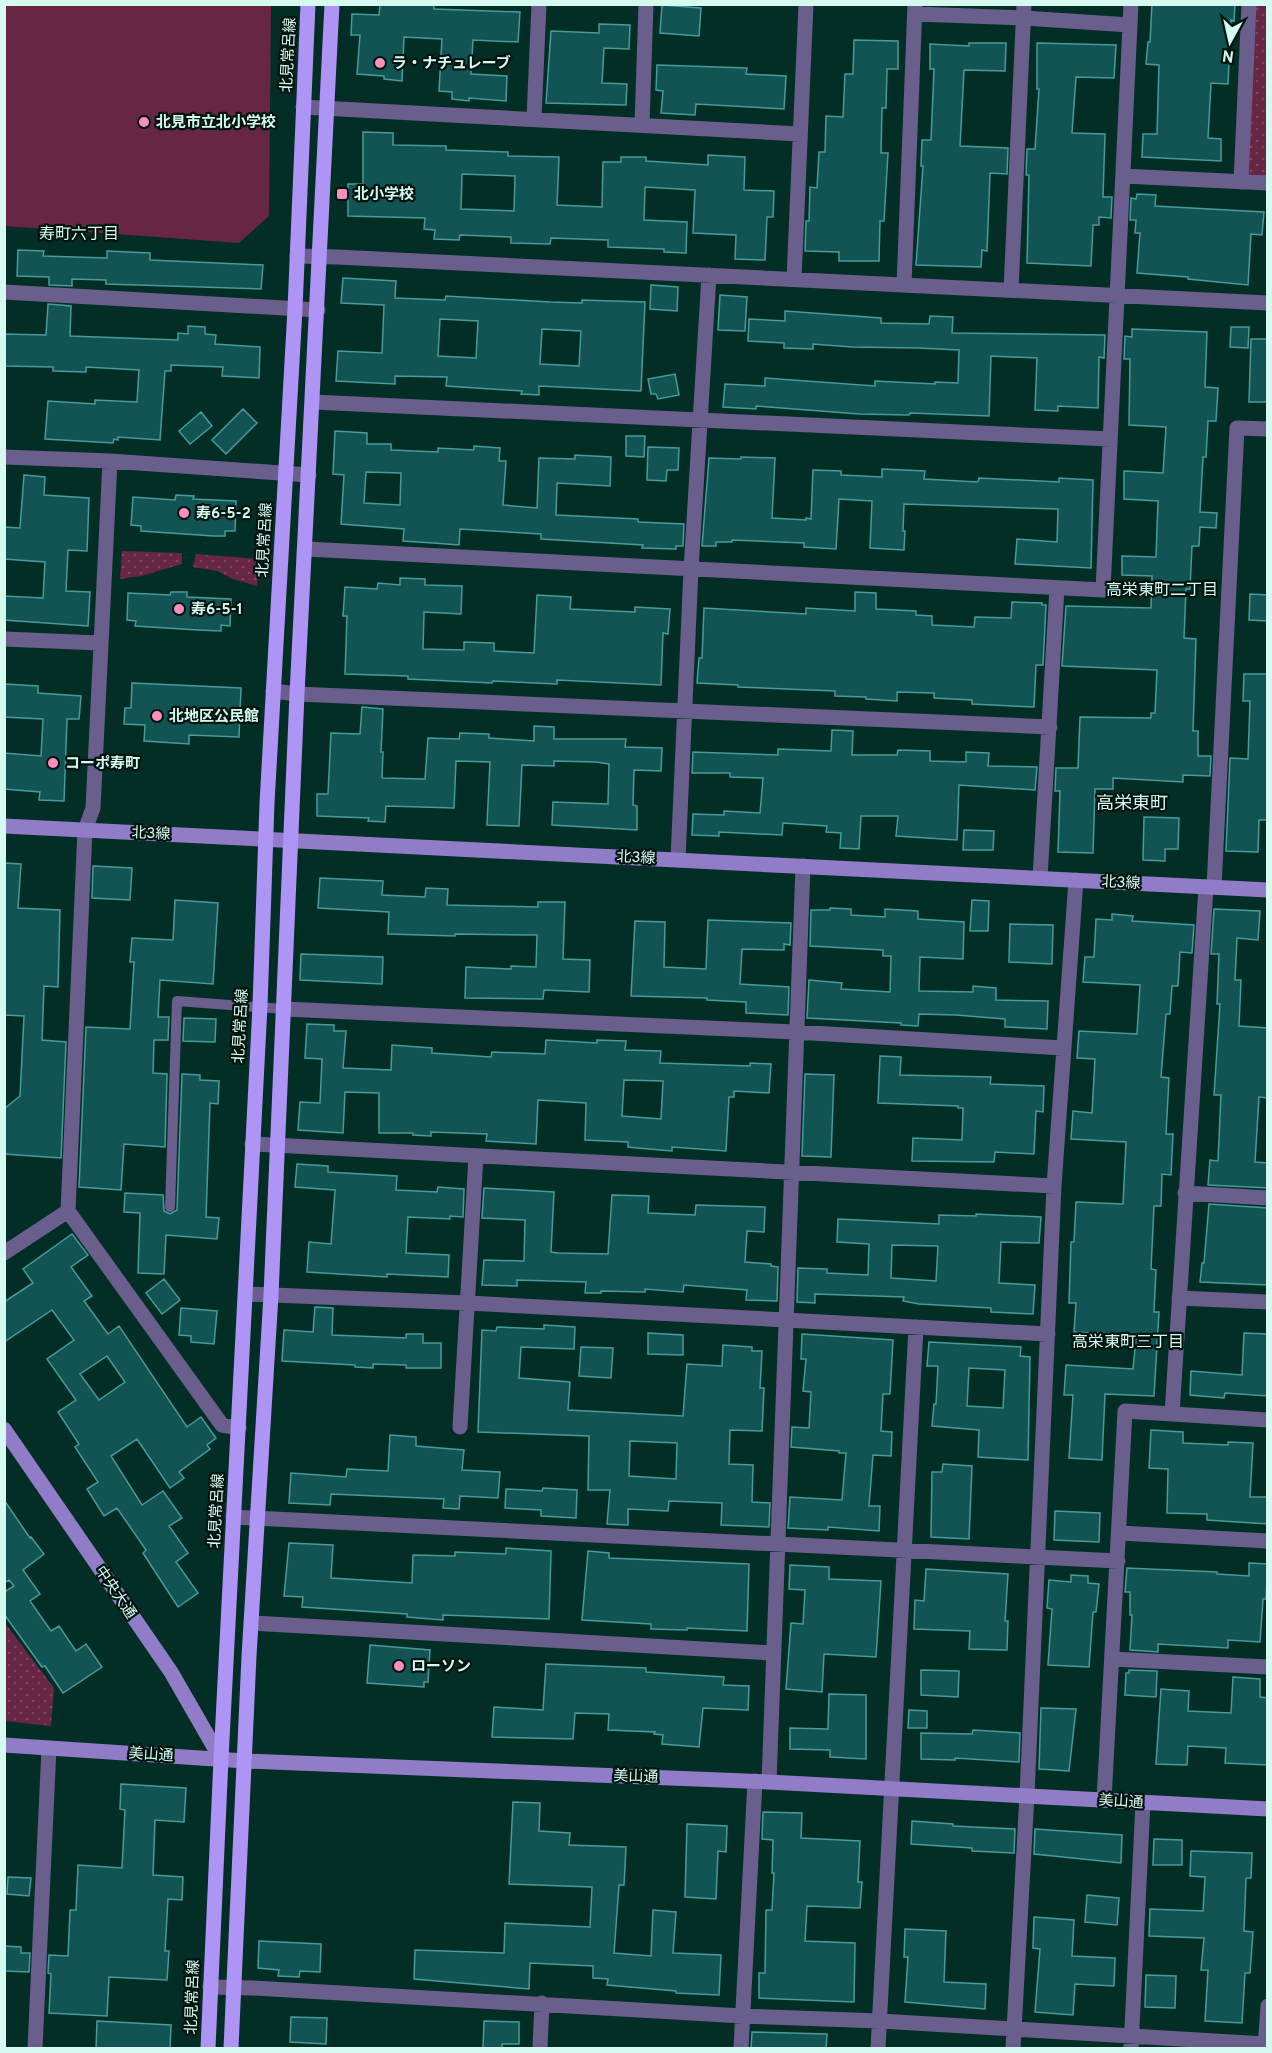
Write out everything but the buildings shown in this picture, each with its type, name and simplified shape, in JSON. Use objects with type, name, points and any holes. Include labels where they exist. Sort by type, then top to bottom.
[{"type":"main road","name":"北見常呂線","points":[[208,2049],[260,1006],[273,691],[296,309],[308,4]]},
{"type":"main road","points":[[231,2049],[271,1295],[297,694],[332,4]]},
{"type":"street","points":[[534,118],[539,4]]},
{"type":"street","points":[[642,126],[646,4]]},
{"type":"street","points":[[795,279],[806,4]]},
{"type":"street","points":[[306,549],[1103,590],[1131,4]]},
{"type":"street","points":[[1241,182],[1249,4]]},
{"type":"street","points":[[904,285],[915,9],[1024,11],[1130,25]]},
{"type":"street","points":[[1011,290],[1024,11]]},
{"type":"street","points":[[303,107],[800,134]]},
{"type":"street","points":[[1123,176],[1268,183]]},
{"type":"street","points":[[297,256],[1268,303]]},
{"type":"street","points":[[678,859],[691,570],[709,275]]},
{"type":"street","points":[[4,292],[318,310]]},
{"type":"street","points":[[313,402],[1110,440]]},
{"type":"street","points":[[1172,1414],[1185,1193],[1210,887],[1237,428],[1268,429]]},
{"type":"street","points":[[4,457],[110,461],[309,475]]},
{"type":"street","points":[[110,461],[93,808],[85,830],[68,1211],[222,1425],[239,1428]]},
{"type":"street","points":[[1040,878],[1057,588]]},
{"type":"street","points":[[4,639],[100,643]]},
{"type":"street","points":[[273,691],[297,694],[1050,727]]},
{"type":"street","name":"北3線","points":[[4,826],[1268,890]]},
{"type":"street","points":[[741,2049],[772,1653],[803,866]]},
{"type":"street","points":[[1013,2049],[1027,1795],[1054,1186],[1076,880]]},
{"type":"street","points":[[284,1009],[795,1032],[1063,1048]]},
{"type":"street","points":[[252,1144],[1054,1186]]},
{"type":"street","points":[[460,1427],[476,1156]]},
{"type":"street","points":[[1185,1193],[1268,1198]]},
{"type":"street","points":[[4,1253],[68,1211]]},
{"type":"street","points":[[246,1294],[468,1303],[1048,1334]]},
{"type":"street","points":[[1179,1298],[1268,1302]]},
{"type":"street","points":[[878,2049],[916,1327]]},
{"type":"street","points":[[1104,1800],[1125,1411],[1268,1419]]},
{"type":"street","name":"中央大通","points":[[4,1429],[171,1671],[221,1759]]},
{"type":"street","points":[[233,1516],[904,1552],[1118,1561]]},
{"type":"street","points":[[1119,1533],[1268,1541]]},
{"type":"street","points":[[252,1623],[772,1653]]},
{"type":"street","points":[[1112,1659],[1268,1667]]},
{"type":"street","name":"美山通","points":[[4,1745],[245,1761],[893,1788],[1268,1809]]},
{"type":"street","points":[[35,2049],[49,1748]]},
{"type":"street","points":[[1131,2043],[1143,1802]]},
{"type":"street","points":[[210,1988],[253,1988],[1014,2029],[1131,2043],[1265,2046],[1268,2006]]},
{"type":"street","points":[[540,2049],[542,2003]]},
{"type":"lane","points":[[170,1207],[177,1001],[284,1009]]},
{"type":"shaded area","name":"北見市立北小学校","points":[[4,5],[271,5],[269,216],[239,243],[5,226]]},
{"type":"shaded area","points":[[1249,5],[1267,5],[1267,183],[1241,182]]},
{"type":"shaded area","points":[[122,551],[182,553],[182,564],[141,576],[120,579]]},
{"type":"shaded area","points":[[196,554],[259,559],[257,586],[233,579],[217,571],[193,567]]},
{"type":"shaded area","points":[[5,1623],[54,1688],[51,1726],[5,1721]]},
{"type":"place","name":"ラ・ナチュレーブ","points":[[380,63]]},
{"type":"place","name":"北見市立北小学校","points":[[144,122]]},
{"type":"place","name":"北小学校","points":[[342,194]]},
{"type":"place","name":"寿6-5-2","points":[[184,513]]},
{"type":"place","name":"寿6-5-1","points":[[179,609]]},
{"type":"place","name":"北地区公民館","points":[[157,716]]},
{"type":"place","name":"コーポ寿町","points":[[53,763]]},
{"type":"place","name":"ローソン","points":[[399,1666]]},
{"type":"district","name":"寿町六丁目","points":[[79,233]]},
{"type":"district","name":"高栄東町二丁目","points":[[1162,589]]},
{"type":"district","name":"高栄東町","points":[[1132,803]]},
{"type":"district","name":"高栄東町三丁目","points":[[1128,1341]]}]
